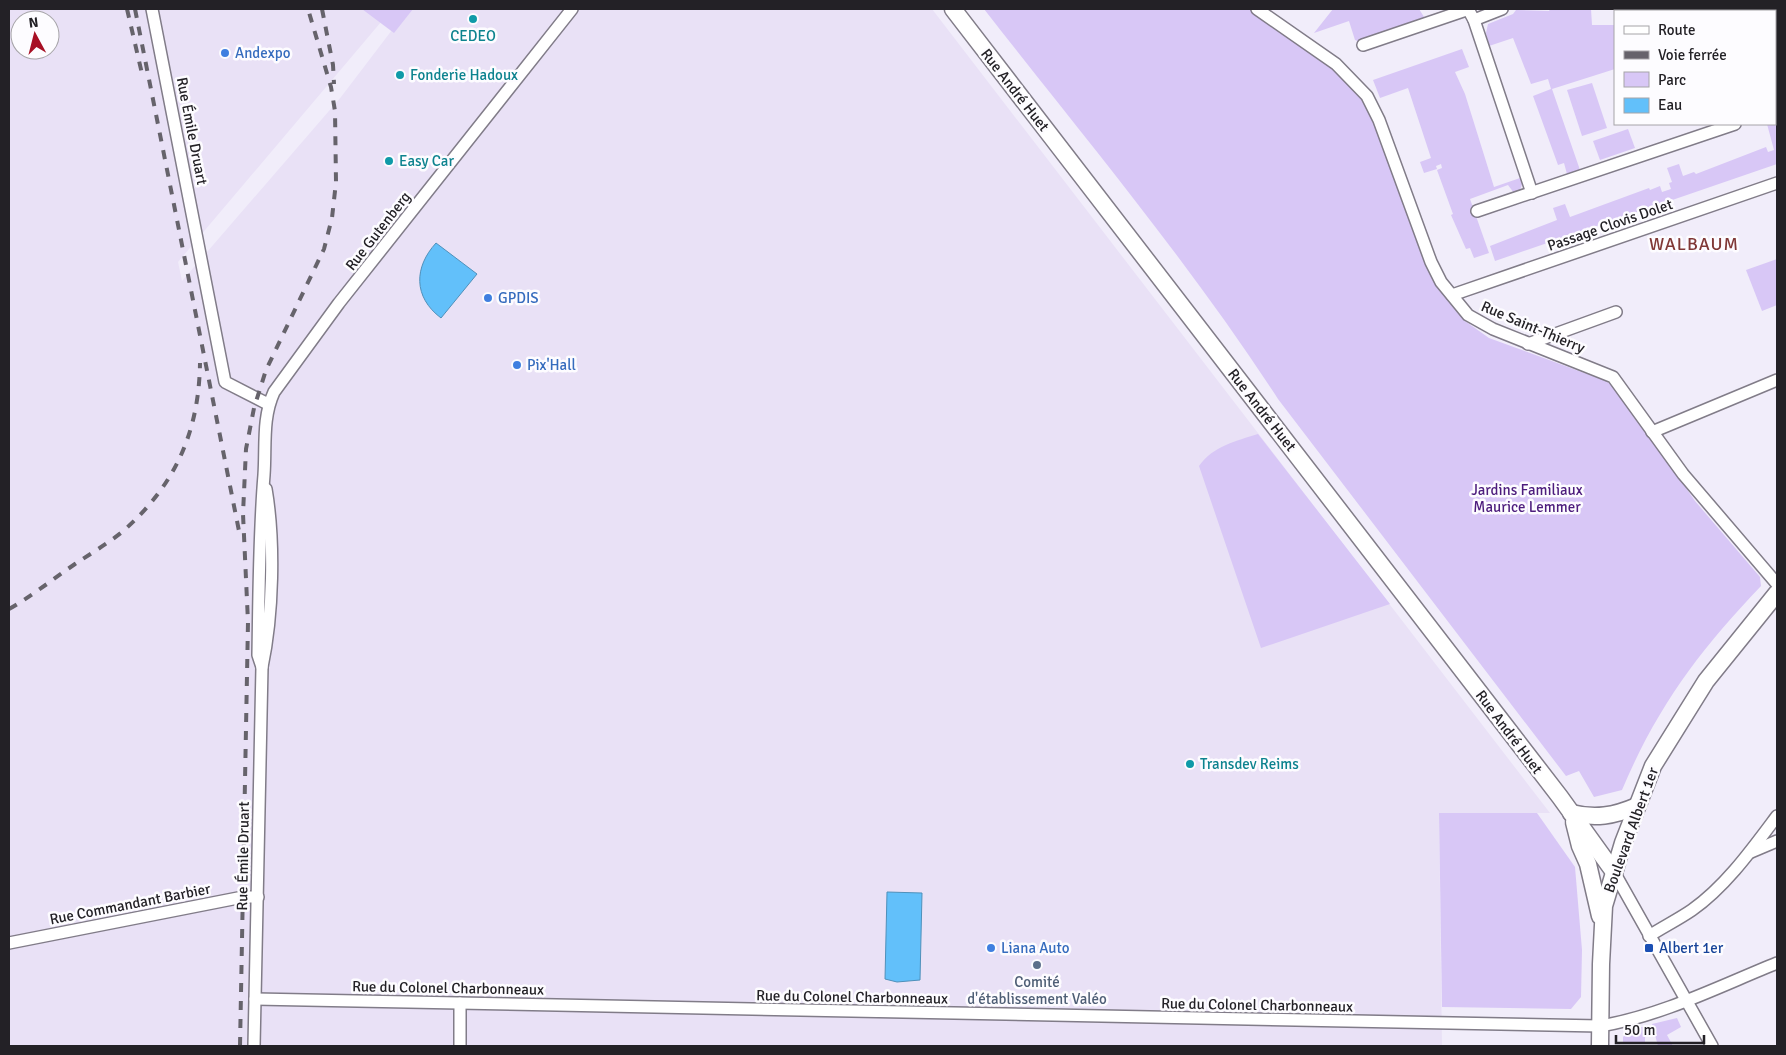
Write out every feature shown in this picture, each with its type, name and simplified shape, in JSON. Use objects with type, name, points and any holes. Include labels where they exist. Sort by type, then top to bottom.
[{"type":"street","name":"Rue Émile Druart","points":[[152,9],[225,382],[268,404],[264,440],[264,472],[269,503],[271,553],[268,637],[262,667],[254,1046]]},
{"type":"street","name":"Rue Gutenberg","points":[[268,404],[281,380],[294,362],[572,9]]},
{"type":"street","name":"Rue André Huet","points":[[953,9],[1571,812],[1614,872]]},
{"type":"street","name":"Rue Saint-Thierry","points":[[1257,9],[1336,64],[1367,96],[1379,120],[1431,262],[1441,282],[1468,315],[1493,329],[1528,344],[1613,377],[1682,474],[1773,580]]},
{"type":"street","points":[[1363,45],[1469,9],[1532,193]]},
{"type":"street","points":[[1474,20],[1502,9]]},
{"type":"street","points":[[1477,211],[1532,193],[1702,129],[1728,125]]},
{"type":"street","name":"Passage Clovis Dolet","points":[[1452,295],[1777,183]]},
{"type":"street","points":[[1528,344],[1616,312]]},
{"type":"street","points":[[1652,432],[1777,380]]},
{"type":"street","name":"Boulevard Albert 1er","points":[[1600,1046],[1604,906],[1637,806],[1653,766],[1706,681],[1777,593]]},
{"type":"street","points":[[1571,812],[1586,817],[1600,817],[1637,806]]},
{"type":"street","points":[[1571,812],[1580,846],[1588,864],[1602,927]]},
{"type":"street","points":[[1649,936],[1693,909],[1749,853],[1777,816]]},
{"type":"street","points":[[1749,853],[1777,841]]},
{"type":"street","points":[[1614,872],[1712,1046]]},
{"type":"street","name":"Rue Commandant Barbier","points":[[9,943],[243,897],[258,897]]},
{"type":"street","name":"Rue du Colonel Charbonneaux","points":[[254,999],[1600,1026],[1618,1023],[1686,1000],[1777,963]]},
{"type":"street","points":[[460,1003],[460,1046]]},
{"type":"shaded area","points":[[9,9],[392,9],[178,262],[182,281],[341,97],[408,9],[932,9],[1550,813],[1439,813],[1442,1046],[9,1046]]},
{"type":"green space","points":[[362,9],[413,9],[394,33]]},
{"type":"green space","name":"Jardins Familiaux Maurice Lemmer","points":[[984,9],[1251,9],[1323,59],[1341,75],[1367,106],[1423,252],[1440,288],[1465,321],[1489,338],[1606,381],[1625,399],[1695,501],[1760,577],[1761,586],[1718,634],[1681,681],[1650,732],[1622,790],[1594,797],[1579,771],[1566,776],[1278,399],[1209,298],[1172,249]]},
{"type":"green space","points":[[1333,9],[1419,9],[1426,20],[1360,42],[1355,40],[1349,21],[1314,33]]},
{"type":"green space","points":[[1550,9],[1591,9],[1592,25],[1614,25],[1614,69],[1552,89],[1580,170],[1567,174],[1564,163],[1558,165],[1533,96],[1551,89],[1548,79],[1531,84],[1513,38],[1489,46],[1486,33],[1488,24],[1513,14],[1516,10],[1549,11]]},
{"type":"green space","points":[[1462,49],[1469,67],[1455,72],[1465,94],[1494,187],[1520,178],[1523,182],[1520,190],[1514,193],[1508,185],[1470,199],[1489,253],[1474,258],[1470,248],[1466,249],[1451,215],[1453,214],[1437,170],[1442,168],[1441,164],[1436,166],[1437,169],[1424,173],[1420,162],[1431,158],[1408,88],[1380,98],[1373,80]]},
{"type":"green space","points":[[1592,83],[1607,128],[1582,136],[1567,90]]},
{"type":"green space","points":[[1776,101],[1777,164],[1495,261],[1490,246],[1557,220],[1553,208],[1565,204],[1570,217],[1649,188],[1650,190],[1660,186],[1662,192],[1671,189],[1669,183],[1672,182],[1667,168],[1679,164],[1683,176],[1694,172],[1696,174],[1766,147],[1768,152],[1774,150],[1767,125],[1776,125]]},
{"type":"green space","points":[[1628,129],[1635,148],[1600,160],[1593,141]]},
{"type":"green space","points":[[1777,259],[1777,305],[1762,311],[1746,270]]},
{"type":"green space","points":[[1258,434],[1390,604],[1261,648],[1199,466],[1218,449]]},
{"type":"green space","points":[[1439,813],[1537,813],[1575,867],[1582,950],[1581,997],[1571,1009],[1442,1007]]},
{"type":"green space","points":[[1677,1018],[1681,1027],[1667,1035],[1673,1046],[1658,1046],[1652,1024]]},
{"type":"green space","points":[[1645,1026],[1645,1042],[1623,1043],[1623,1037],[1629,1031]]},
{"type":"water","points":[[436,243],[477,274],[441,318],[425,301],[420,282],[424,262]]},
{"type":"water","points":[[887,892],[922,893],[920,980],[897,982],[885,979]]},
{"type":"railway","points":[[127,9],[143,78]]},
{"type":"railway","points":[[135,9],[239,531]]},
{"type":"railway","points":[[240,1046],[248,622],[243,514],[246,449],[254,408],[266,370],[324,249],[332,218],[336,182],[335,111],[331,87],[308,9]]},
{"type":"railway","points":[[322,9],[333,65],[334,84]]},
{"type":"railway","points":[[9,609],[122,532],[156,496],[170,477],[189,435],[199,388],[200,363]]},
{"type":"place","name":"CEDEO","points":[[473,19]]},
{"type":"place","name":"Andexpo","points":[[225,53]]},
{"type":"place","name":"Fonderie Hadoux","points":[[400,75]]},
{"type":"place","name":"Easy Car","points":[[389,161]]},
{"type":"place","name":"GPDIS","points":[[488,298]]},
{"type":"place","name":"Pix'Hall","points":[[517,365]]},
{"type":"place","name":"Transdev Reims","points":[[1190,764]]},
{"type":"place","name":"Liana Auto","points":[[991,948]]},
{"type":"place","name":"Albert 1er","points":[[1649,948]]},
{"type":"place","name":"Comité d'établissement Valéo","points":[[1037,965]]},
{"type":"district","name":"WALBAUM","points":[[1694,244]]}]
